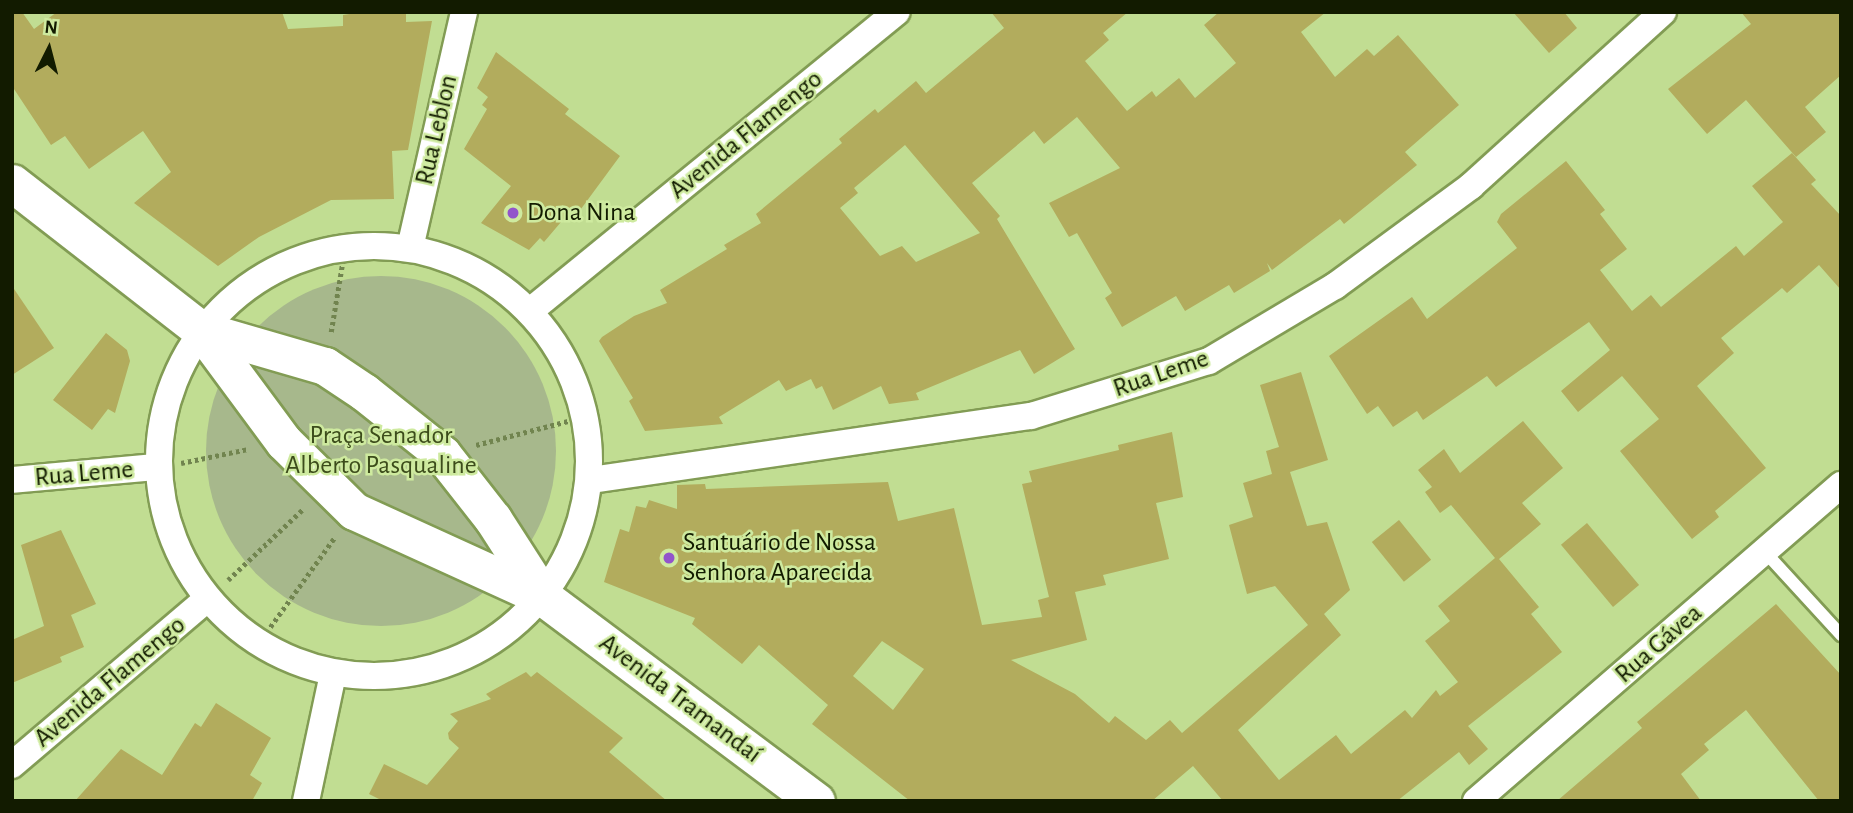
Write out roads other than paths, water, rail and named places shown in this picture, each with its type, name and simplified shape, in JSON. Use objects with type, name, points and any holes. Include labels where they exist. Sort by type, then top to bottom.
[{"type":"main road","name":"Avenida Tramandaí","points":[[12,183],[201,330],[284,442],[325,487],[354,511],[543,597],[816,801]]},
{"type":"main road","name":"Avenida Tramandaí","points":[[201,330],[313,362],[442,454],[493,519],[543,597]]},
{"type":"main road","points":[[262,410],[259,395],[267,375],[281,363],[313,362]]},
{"type":"main road","points":[[451,556],[471,557],[488,549],[495,531],[493,519]]},
{"type":"street","name":"Rua Leblon","points":[[410,248],[464,12]]},
{"type":"street","name":"Avenida Flamengo","points":[[530,311],[897,12]]},
{"type":"street","name":"Rua Leme","points":[[591,480],[1031,416],[1209,361],[1335,286],[1471,187],[1663,12]]},
{"type":"street","points":[[345,247],[410,248],[475,270],[530,311],[566,360],[587,416],[591,480],[576,542],[543,597],[500,637],[449,664],[391,677],[332,674],[258,644],[207,599],[171,538],[156,467],[167,395],[201,330],[265,274],[345,247]]},
{"type":"street","name":"Rua Leme","points":[[12,480],[156,467]]},
{"type":"street","name":"Rua Gávea","points":[[1476,801],[1841,485]]},
{"type":"street","name":"Avenida Flamengo","points":[[12,765],[207,599]]},
{"type":"street","points":[[306,801],[332,674]]},
{"type":"lane","points":[[1765,552],[1841,635]]},
{"type":"place","name":"Dona Nina","points":[[513,213]]},
{"type":"place","name":"Santuário de Nossa Senhora Aparecida","points":[[669,558]]},
{"type":"park label","name":"Praça Senador Alberto Pasqualine","points":[[381,450]]}]
